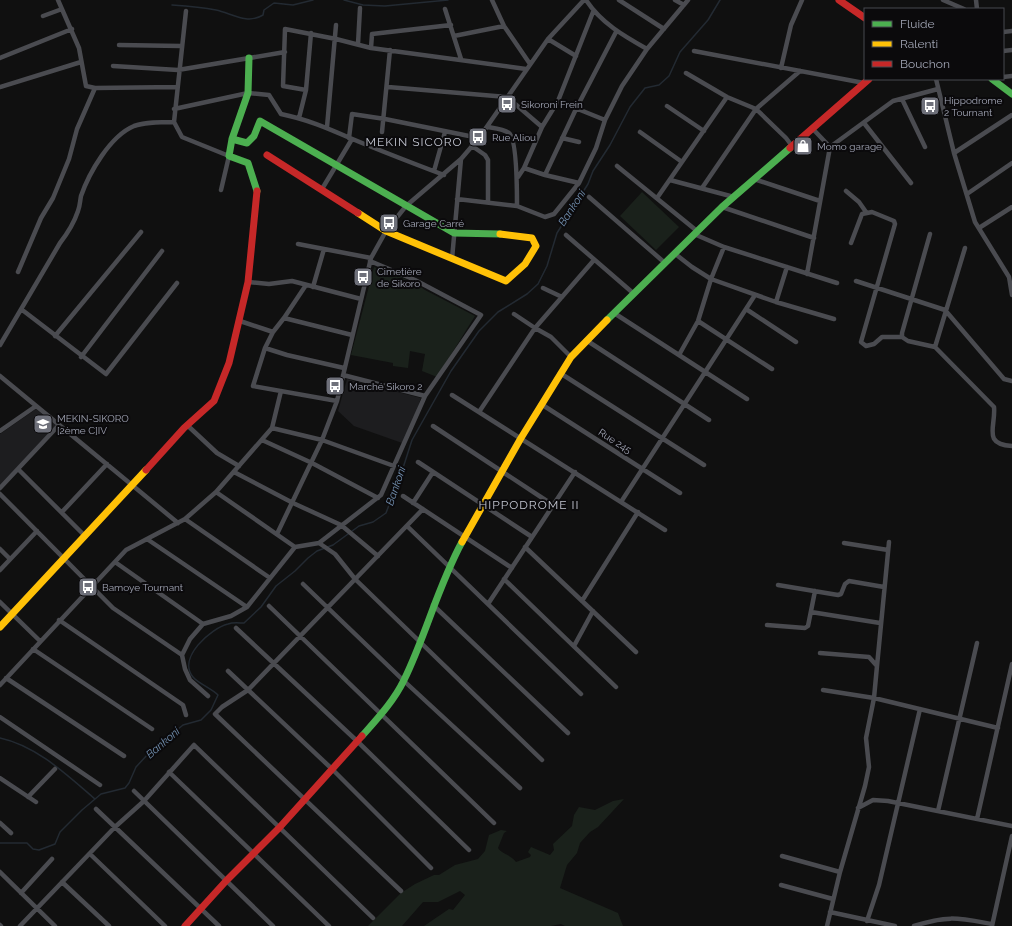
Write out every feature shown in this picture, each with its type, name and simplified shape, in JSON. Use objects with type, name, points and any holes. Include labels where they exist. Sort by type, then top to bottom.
[{"type":"street","points":[[58,0],[72,29],[79,48],[86,86],[95,88],[177,87]]},
{"type":"street","points":[[492,0],[504,26],[530,64]]},
{"type":"street","points":[[277,534],[312,463],[337,401],[371,260],[386,231],[406,206],[444,175],[479,138],[548,38],[585,0],[594,12],[616,32],[647,50]]},
{"type":"street","points":[[618,0],[664,29]]},
{"type":"street","points":[[675,0],[684,5]]},
{"type":"street","points":[[457,199],[517,206],[545,216],[554,214],[579,183],[596,148],[605,120],[622,86],[647,50],[688,0]]},
{"type":"street","points":[[781,68],[791,25],[802,0]]},
{"type":"street","points":[[943,0],[962,8]]},
{"type":"street","points":[[842,1],[864,17]]},
{"type":"street","points":[[358,44],[360,8]]},
{"type":"street","points":[[42,16],[62,9]]},
{"type":"street","points":[[445,9],[460,59]]},
{"type":"street","points":[[0,627],[187,425],[214,401],[229,362],[240,321],[248,282],[257,192],[248,163],[182,137],[174,122],[178,70],[186,11]]},
{"type":"street","points":[[517,178],[524,168],[542,127],[558,100],[594,12]]},
{"type":"street","points":[[327,127],[336,39],[336,25]]},
{"type":"street","points":[[371,48],[372,34],[451,25]]},
{"type":"street","points":[[454,36],[504,26]]},
{"type":"street","points":[[0,58],[72,29]]},
{"type":"street","points":[[306,90],[284,86],[284,29],[336,39],[371,48],[526,69]]},
{"type":"street","points":[[545,175],[576,109],[616,32]]},
{"type":"street","points":[[299,118],[306,90],[311,34]]},
{"type":"street","points":[[548,38],[576,56]]},
{"type":"street","points":[[119,45],[182,46]]},
{"type":"street","points":[[382,132],[385,119],[390,50]]},
{"type":"street","points":[[694,51],[781,68],[867,81]]},
{"type":"street","points":[[113,66],[178,70],[285,52]]},
{"type":"street","points":[[222,190],[232,139],[248,93],[249,58]]},
{"type":"street","points":[[0,87],[82,62]]},
{"type":"street","points":[[702,188],[756,109],[800,71]]},
{"type":"street","points":[[686,73],[727,96],[756,109],[786,138],[792,146]]},
{"type":"street","points":[[936,80],[954,153],[967,194],[979,228],[1010,276],[1012,295]]},
{"type":"street","points":[[993,80],[1012,94]]},
{"type":"street","points":[[185,926],[226,881],[279,828],[332,769],[382,713],[404,681],[449,566],[521,438],[571,357],[633,293],[722,207],[867,81]]},
{"type":"street","points":[[388,87],[507,97],[542,127]]},
{"type":"street","points":[[18,272],[41,218],[53,198],[69,159],[77,129],[95,88]]},
{"type":"street","points":[[807,274],[830,147],[893,101],[938,89]]},
{"type":"street","points":[[174,109],[248,93],[269,95],[281,114],[327,127],[350,138],[444,175]]},
{"type":"street","points":[[657,198],[727,96]]},
{"type":"street","points":[[902,99],[925,147]]},
{"type":"street","points":[[558,100],[576,109],[605,120]]},
{"type":"street","points":[[667,106],[704,131]]},
{"type":"street","points":[[322,189],[337,165],[350,138],[352,114],[385,119],[479,138]]},
{"type":"street","points":[[954,153],[1012,115]]},
{"type":"street","points":[[232,139],[247,143],[254,136],[260,121],[454,233],[509,234],[532,238],[536,246],[525,264],[506,281],[386,231],[267,155]]},
{"type":"street","points":[[0,345],[60,243],[68,233],[78,211],[86,184],[108,145],[133,127],[148,123],[174,122]]},
{"type":"street","points":[[864,123],[911,183]]},
{"type":"street","points":[[488,126],[510,133],[517,178],[517,206]]},
{"type":"street","points":[[812,128],[830,147]]},
{"type":"street","points":[[434,171],[445,132]]},
{"type":"street","points":[[640,132],[682,162]]},
{"type":"street","points":[[562,138],[579,142]]},
{"type":"street","points":[[472,146],[485,155],[488,160],[488,202]]},
{"type":"street","points":[[452,259],[460,159]]},
{"type":"street","points":[[967,194],[1012,163]]},
{"type":"street","points":[[617,166],[657,198],[696,233],[724,248],[837,283]]},
{"type":"street","points":[[524,168],[545,175],[579,183]]},
{"type":"street","points":[[754,179],[820,201]]},
{"type":"street","points":[[670,180],[734,197]]},
{"type":"street","points":[[846,191],[859,202],[866,212]]},
{"type":"street","points":[[589,197],[664,263]]},
{"type":"street","points":[[722,207],[814,238]]},
{"type":"street","points":[[979,228],[1012,207]]},
{"type":"street","points":[[851,244],[858,220],[862,214],[872,212],[894,221],[895,224],[861,342],[862,345],[866,346],[874,344],[882,337],[902,337],[908,341],[935,347],[994,407],[992,432],[994,440],[998,444],[1012,446]]},
{"type":"street","points":[[55,336],[141,232]]},
{"type":"street","points":[[902,337],[911,299],[930,234]]},
{"type":"street","points":[[566,235],[633,293]]},
{"type":"street","points":[[208,696],[190,680],[185,669],[182,655],[190,639],[203,624],[231,616],[247,608],[295,547],[319,543],[341,524],[381,495],[425,396],[481,315],[415,280],[371,260],[298,244]]},
{"type":"street","points":[[679,355],[698,321],[711,279],[724,248]]},
{"type":"street","points":[[935,347],[965,248]]},
{"type":"street","points":[[313,287],[324,249]]},
{"type":"street","points":[[81,356],[162,251]]},
{"type":"street","points":[[674,253],[711,279],[776,302],[834,319]]},
{"type":"street","points":[[479,412],[535,328],[594,260]]},
{"type":"street","points":[[776,302],[787,268]]},
{"type":"street","points":[[248,282],[269,284],[292,281],[361,299]]},
{"type":"street","points":[[856,281],[945,310],[1004,379],[1012,381]]},
{"type":"street","points":[[21,309],[106,374],[177,283]]},
{"type":"street","points":[[306,285],[284,318],[272,332],[265,348],[253,386],[337,401]]},
{"type":"street","points":[[543,288],[562,297]]},
{"type":"street","points":[[621,502],[755,295]]},
{"type":"street","points":[[746,309],[796,342]]},
{"type":"street","points":[[614,313],[747,399]]},
{"type":"street","points":[[514,314],[551,338],[571,357]]},
{"type":"street","points":[[284,318],[352,335]]},
{"type":"street","points":[[240,321],[272,332]]},
{"type":"street","points":[[698,321],[772,369]]},
{"type":"street","points":[[586,340],[709,420]]},
{"type":"street","points":[[265,348],[287,355],[344,368]]},
{"type":"street","points":[[560,373],[704,465]]},
{"type":"street","points":[[343,375],[425,396]]},
{"type":"street","points":[[0,376],[178,522]]},
{"type":"street","points":[[0,685],[59,620],[126,550],[185,519],[216,492],[272,428],[281,391]]},
{"type":"street","points":[[452,395],[665,530]]},
{"type":"street","name":"Rue 245","points":[[541,404],[680,493]]},
{"type":"street","points":[[0,431],[36,406]]},
{"type":"street","points":[[0,488],[59,425]]},
{"type":"street","points":[[187,425],[217,453],[239,466]]},
{"type":"street","points":[[433,426],[553,505]]},
{"type":"street","points":[[272,428],[322,440],[394,466]]},
{"type":"street","points":[[262,440],[312,463],[378,498]]},
{"type":"street","points":[[418,462],[532,537]]},
{"type":"street","points":[[62,512],[107,464]]},
{"type":"street","points":[[18,469],[85,536]]},
{"type":"street","points":[[234,472],[293,503],[341,524],[355,538],[378,556]]},
{"type":"street","points":[[413,503],[433,472]]},
{"type":"street","points":[[488,604],[575,472]]},
{"type":"street","points":[[216,492],[295,547]]},
{"type":"street","points":[[0,494],[113,608],[182,655]]},
{"type":"street","points":[[402,496],[512,568]]},
{"type":"street","points":[[401,891],[215,714],[222,707],[248,690],[422,509]]},
{"type":"street","points":[[582,601],[638,512]]},
{"type":"street","points":[[185,519],[270,578]]},
{"type":"street","points":[[407,526],[581,694]]},
{"type":"street","points":[[0,570],[37,531]]},
{"type":"street","points":[[147,539],[247,608]]},
{"type":"street","points":[[828,926],[833,899],[869,767],[866,738],[874,698],[889,542]]},
{"type":"street","points":[[319,543],[335,554],[355,579],[542,760]]},
{"type":"street","points":[[844,543],[888,550]]},
{"type":"street","points":[[526,547],[636,652]]},
{"type":"street","points":[[0,548],[10,559]]},
{"type":"street","points":[[115,562],[203,624]]},
{"type":"street","points":[[504,579],[616,687]]},
{"type":"street","points":[[778,586],[838,595],[841,594],[845,584],[849,581],[884,586]]},
{"type":"street","points":[[303,584],[404,681],[520,788]]},
{"type":"street","points":[[767,625],[805,628],[808,626],[815,591]]},
{"type":"street","points":[[0,602],[40,641]]},
{"type":"street","points":[[433,605],[568,733]]},
{"type":"street","points":[[269,606],[301,634],[494,823]]},
{"type":"street","points":[[574,646],[593,611]]},
{"type":"street","points":[[811,612],[880,624]]},
{"type":"street","points":[[59,620],[183,705],[186,715]]},
{"type":"street","points":[[236,628],[357,741],[469,850]]},
{"type":"street","points":[[938,811],[978,643]]},
{"type":"street","points":[[33,649],[152,729]]},
{"type":"street","points":[[820,653],[869,658],[877,666]]},
{"type":"street","points":[[977,819],[1012,664]]},
{"type":"street","points":[[228,671],[332,769],[432,868]]},
{"type":"street","points":[[6,678],[124,756]]},
{"type":"street","points":[[823,690],[874,698],[998,728]]},
{"type":"street","points":[[867,921],[879,885],[920,709]]},
{"type":"street","points":[[0,717],[100,785]]},
{"type":"street","points":[[20,926],[116,827],[144,801],[194,745],[372,918]]},
{"type":"street","points":[[28,797],[55,769]]},
{"type":"street","points":[[169,772],[329,926]]},
{"type":"street","points":[[0,778],[36,802]]},
{"type":"street","points":[[134,791],[273,926]]},
{"type":"street","points":[[858,808],[873,800],[899,803],[1012,826]]},
{"type":"street","points":[[96,809],[219,926]]},
{"type":"street","points":[[0,823],[12,833]]},
{"type":"street","points":[[914,926],[935,919],[955,917],[992,925],[1012,836]]},
{"type":"street","points":[[90,854],[165,926]]},
{"type":"street","points":[[782,856],[840,872]]},
{"type":"street","points":[[20,893],[52,859]]},
{"type":"street","points":[[0,872],[55,926]]},
{"type":"street","points":[[62,882],[109,926]]},
{"type":"street","points":[[781,885],[833,899]]},
{"type":"street","points":[[830,912],[894,926]]},
{"type":"shaded area","points":[[642,192],[679,227],[656,250],[620,216]]},
{"type":"shaded area","points":[[374,267],[413,282],[425,290],[475,316],[437,377],[422,371],[425,354],[410,351],[408,368],[393,366],[393,363],[351,355]]},
{"type":"shaded area","points":[[347,379],[421,398],[405,444],[354,426],[338,411]]},
{"type":"shaded area","points":[[36,409],[57,426],[0,485],[0,434]]},
{"type":"shaded area","points":[[624,799],[598,827],[590,832],[580,843],[577,853],[567,865],[560,888],[618,913],[623,926],[565,926],[561,924],[551,926],[424,926],[449,909],[453,910],[465,895],[460,891],[438,902],[423,902],[402,926],[368,926],[401,893],[415,884],[434,875],[439,875],[455,865],[478,859],[485,851],[489,835],[501,830],[507,831],[504,833],[498,848],[516,862],[530,857],[531,855],[528,852],[531,847],[550,855],[554,850],[553,844],[572,826],[574,815],[579,807],[595,810],[613,801]]},
{"type":"waterway","points":[[172,5],[222,11],[245,19],[251,19],[263,15],[264,10],[274,3],[293,5],[313,0]]},
{"type":"waterway","points":[[344,0],[363,5],[385,6],[448,0]]},
{"type":"waterway","name":"Bankoni","points":[[0,843],[27,843],[33,849],[39,850],[55,844],[60,832],[101,794],[125,788],[129,783],[136,767],[149,753],[183,725],[201,720],[211,710],[218,695],[193,677],[189,669],[189,661],[198,645],[213,631],[221,627],[232,623],[244,623],[261,607],[276,586],[317,551],[333,545],[359,526],[373,522],[386,513],[412,440],[451,371],[479,331],[498,312],[527,294],[538,284],[547,266],[557,233],[588,184],[593,171],[610,145],[630,107],[645,88],[659,85],[669,76],[680,52],[708,20],[720,0]]},
{"type":"waterway","points":[[0,738],[14,742],[39,754],[51,762],[95,799]]},
{"type":"traffic: fast","points":[[249,58],[248,93],[232,139],[229,156],[248,163],[257,191]]},
{"type":"traffic: fast","points":[[993,80],[1012,94]]},
{"type":"traffic: fast","points":[[232,139],[247,143],[254,136],[260,121],[454,233],[500,234]]},
{"type":"traffic: fast","points":[[607,320],[722,207],[790,148]]},
{"type":"traffic: fast","points":[[362,736],[400,688],[419,646],[446,576],[462,542]]},
{"type":"traffic: slow","points":[[358,213],[386,231],[506,281],[525,264],[536,246],[532,238],[500,234]]},
{"type":"traffic: slow","points":[[462,542],[521,438],[571,357],[607,320]]},
{"type":"traffic: slow","points":[[0,627],[146,470]]},
{"type":"traffic: jam","points":[[839,0],[864,17]]},
{"type":"traffic: jam","points":[[790,148],[868,80]]},
{"type":"traffic: jam","points":[[267,155],[358,213]]},
{"type":"traffic: jam","points":[[146,470],[184,428],[214,401],[229,363],[248,282],[257,191]]},
{"type":"traffic: jam","points":[[185,926],[226,881],[279,828],[362,736]]},
{"type":"place","name":"Sikoroni Frein","points":[[507,104]]},
{"type":"place","name":"Hippodrome 2 Tournant","points":[[930,106]]},
{"type":"place","name":"Rue Aliou","points":[[478,137]]},
{"type":"place","name":"Momo garage","points":[[803,146]]},
{"type":"place","name":"Garage Carré","points":[[389,223]]},
{"type":"place","name":"Cimetière de Sikoro","points":[[363,277]]},
{"type":"place","name":"Marché Sikoro 2","points":[[335,386]]},
{"type":"place","name":"MEKIN-SIKORO [2ème C]IV","points":[[43,424]]},
{"type":"place","name":"Bamoye Tournant","points":[[88,587]]},
{"type":"district","name":"MEKIN SICORO","points":[[414,142]]},
{"type":"district","name":"HIPPODROME II","points":[[529,505]]}]
